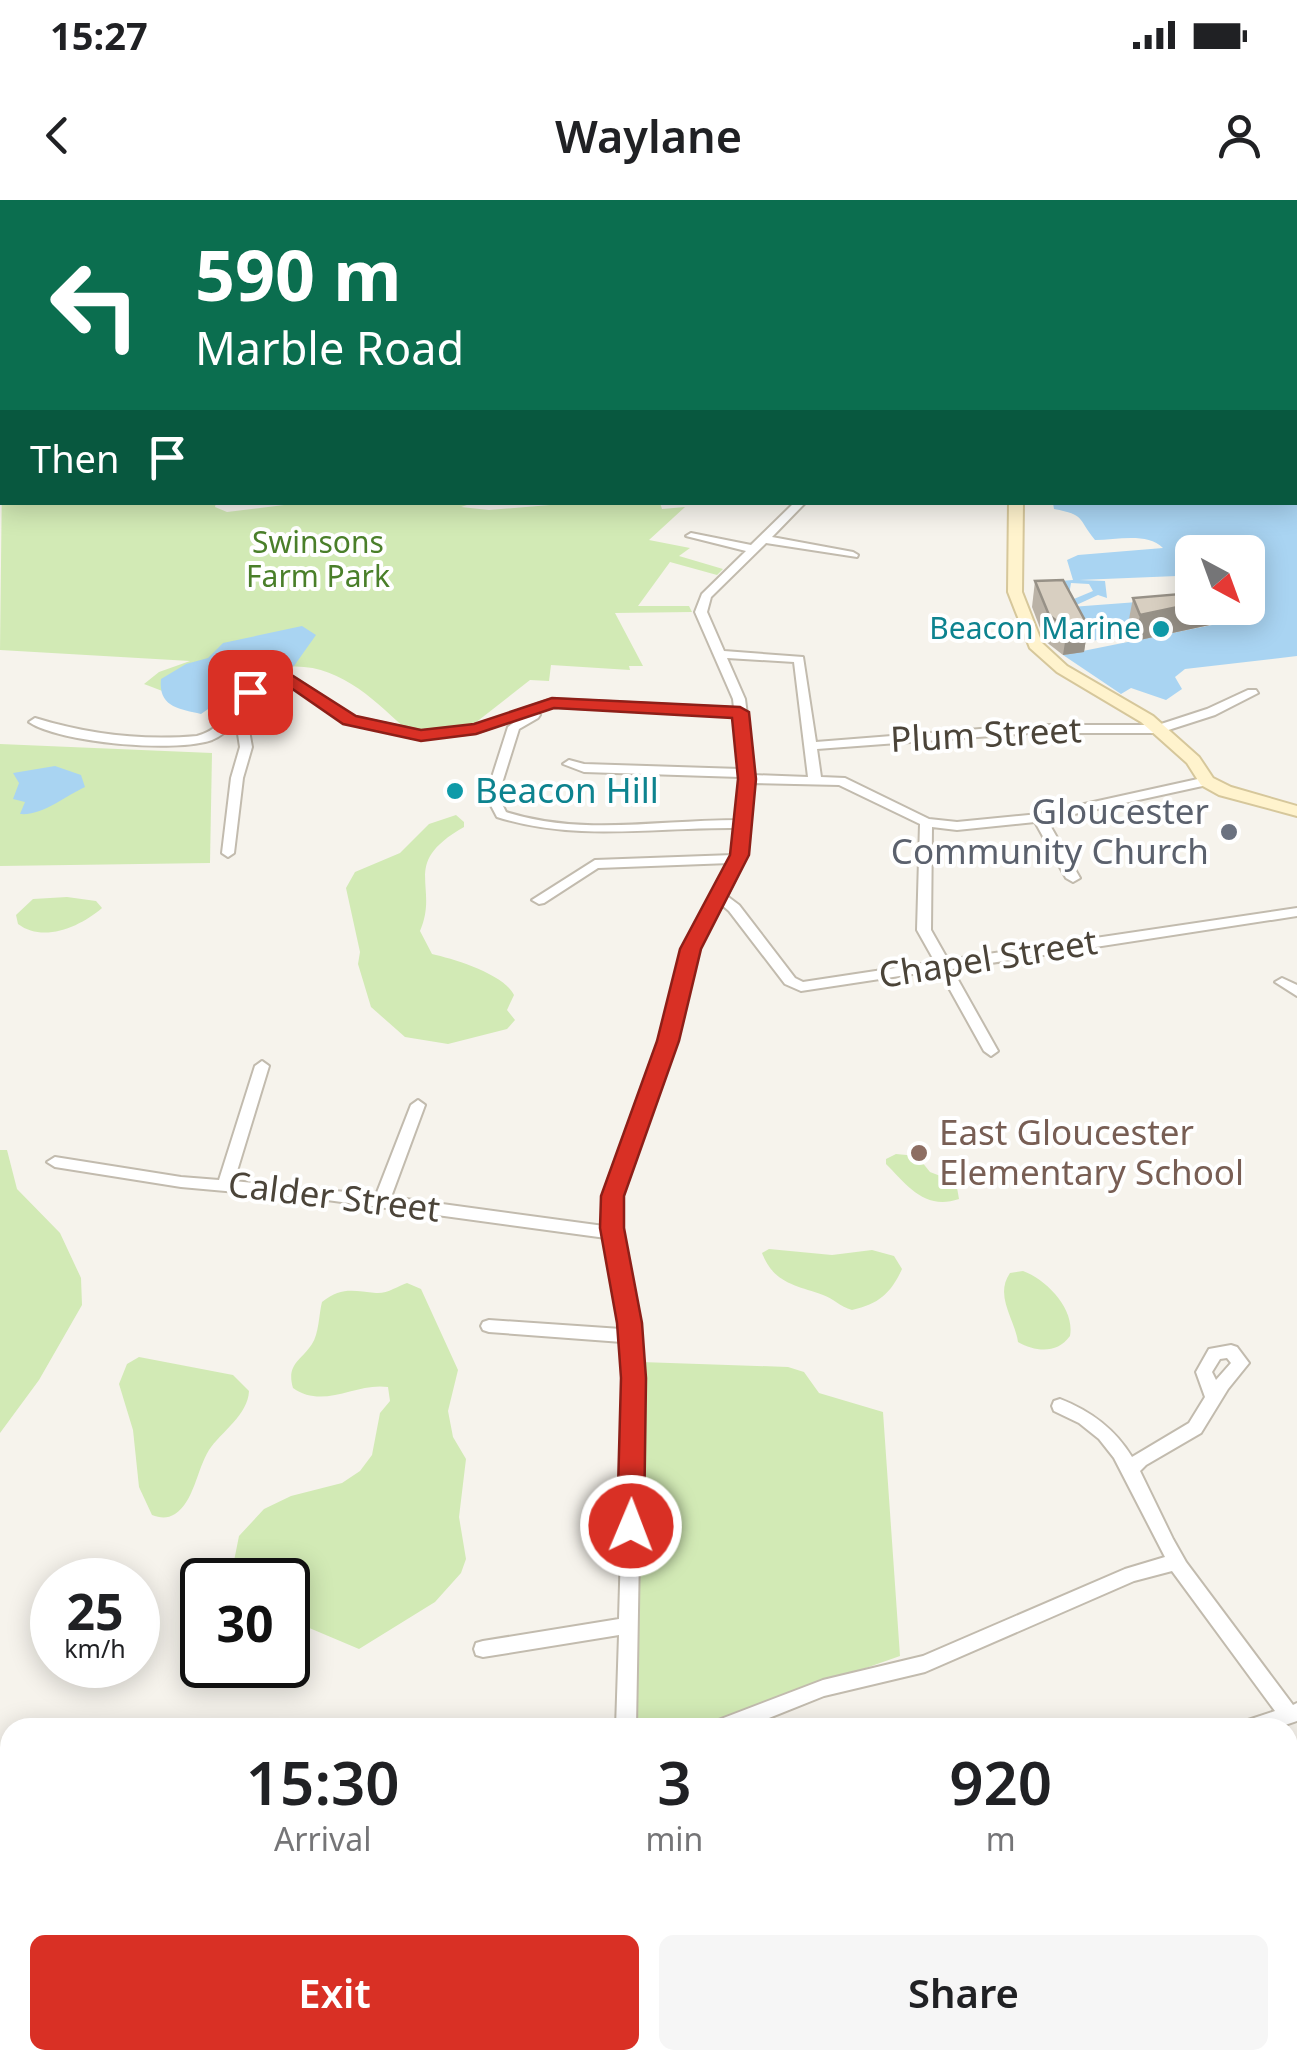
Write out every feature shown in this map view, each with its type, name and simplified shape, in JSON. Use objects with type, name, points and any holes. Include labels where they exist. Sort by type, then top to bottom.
[{"type":"main road","points":[[1016,505],[1015,592],[1035,645],[1062,669],[1159,729],[1193,760],[1208,781],[1226,791],[1297,811]]},
{"type":"street","points":[[626,1718],[634,1378],[613,1233],[616,1180],[668,1041],[690,949],[738,859],[744,824],[747,776],[736,690],[701,605],[798,505]]},
{"type":"street","points":[[691,536],[853,555]]},
{"type":"street","points":[[720,654],[799,659],[814,746],[815,779]]},
{"type":"street","points":[[35,722],[54,728],[184,743],[211,737],[243,697],[256,688],[290,679],[350,720],[421,735],[476,729],[552,703],[740,712]]},
{"type":"street","name":"Plum Street","points":[[814,746],[1042,729],[1159,729],[1252,693]]},
{"type":"street","points":[[579,707],[539,712],[514,727],[492,796],[500,814],[526,822],[585,827],[744,824]]},
{"type":"street","points":[[228,853],[236,778],[246,747],[237,708]]},
{"type":"street","points":[[569,764],[584,768],[841,781],[926,822],[984,826],[1208,781]]},
{"type":"street","points":[[1039,818],[1073,878]]},
{"type":"street","points":[[926,822],[924,930],[990,1051]]},
{"type":"street","points":[[539,900],[595,864],[738,859]]},
{"type":"street","name":"Chapel Street","points":[[719,897],[734,908],[790,981],[801,987],[1297,912]]},
{"type":"street","points":[[1282,982],[1297,991]]},
{"type":"street","points":[[226,1184],[262,1066]]},
{"type":"street","points":[[382,1201],[418,1105]]},
{"type":"street","name":"Calder Street","points":[[55,1162],[181,1182],[382,1201],[613,1233]]},
{"type":"street","points":[[489,1326],[630,1336]]},
{"type":"street","points":[[1131,1470],[1140,1460],[1195,1428],[1214,1398]]},
{"type":"street","points":[[1060,1406],[1086,1415],[1111,1438],[1176,1562],[1293,1713]]},
{"type":"street","points":[[746,1718],[822,1688],[926,1664],[1131,1574],[1176,1562]]},
{"type":"street","points":[[483,1650],[630,1625]]},
{"type":"green space","name":"Swinsons Farm Park","points":[[2,505],[215,505],[227,512],[284,505],[467,505],[461,507],[489,510],[550,505],[685,507],[649,540],[690,548],[679,556],[723,569],[717,575],[670,562],[638,606],[689,606],[692,612],[615,613],[643,666],[629,666],[630,670],[551,665],[549,681],[530,680],[470,727],[411,734],[355,686],[305,667],[270,671],[207,708],[144,684],[159,672],[190,661],[0,650]]},
{"type":"green space","points":[[0,744],[212,753],[210,863],[0,866]]},
{"type":"green space","points":[[456,815],[464,827],[444,840],[427,864],[425,915],[420,931],[432,954],[477,969],[509,987],[514,995],[507,1010],[515,1020],[507,1029],[448,1044],[405,1037],[371,1007],[358,964],[360,952],[346,888],[355,872],[400,853],[429,824]]},
{"type":"green space","points":[[67,897],[96,901],[102,908],[61,930],[39,932],[18,924],[16,915],[33,899]]},
{"type":"green space","points":[[0,1150],[7,1150],[17,1189],[60,1233],[81,1278],[82,1305],[39,1380],[0,1433]]},
{"type":"green space","points":[[896,1154],[917,1156],[930,1172],[956,1182],[959,1199],[936,1202],[918,1194],[886,1164],[886,1159]]},
{"type":"green space","points":[[769,1249],[832,1255],[872,1250],[894,1256],[902,1269],[883,1296],[852,1310],[779,1277],[762,1253]]},
{"type":"green space","points":[[1023,1271],[1050,1288],[1064,1306],[1070,1336],[1059,1346],[1039,1349],[1018,1342],[1004,1290],[1010,1273]]},
{"type":"green space","points":[[407,1283],[421,1289],[458,1370],[448,1411],[453,1437],[466,1459],[459,1517],[466,1559],[461,1573],[435,1602],[359,1649],[310,1628],[310,1558],[235,1558],[239,1536],[264,1509],[291,1496],[342,1483],[360,1471],[372,1455],[380,1413],[390,1401],[388,1387],[316,1396],[293,1388],[291,1373],[314,1340],[322,1302],[342,1292],[388,1291]]},
{"type":"green space","points":[[139,1357],[233,1375],[249,1391],[244,1408],[209,1450],[187,1502],[166,1517],[152,1515],[139,1487],[133,1430],[119,1384],[127,1364]]},
{"type":"green space","points":[[641,1362],[788,1367],[804,1372],[819,1393],[883,1412],[900,1656],[724,1718],[637,1718]]},
{"type":"water","points":[[1053,505],[1297,505],[1297,656],[1185,669],[1175,677],[1182,689],[1166,700],[1131,688],[1121,694],[1063,655],[1060,581],[1073,580],[1067,560],[1078,555],[1163,548],[1140,538],[1095,540],[1080,518],[1054,509]]},
{"type":"water","points":[[302,626],[316,635],[294,666],[247,682],[201,714],[172,705],[163,696],[161,679],[186,664],[208,658],[223,643]]},
{"type":"water","points":[[55,766],[81,775],[85,787],[45,809],[20,814],[25,802],[13,799],[19,783],[13,773]]},
{"type":"pier","points":[[1175,576],[1175,599],[1072,607],[1098,595],[1107,598],[1105,581],[1079,580]]},
{"type":"pier","points":[[1071,583],[1089,584],[1093,591],[1069,601],[1081,638],[1091,641],[1132,634],[1128,624],[1212,625],[1063,655],[1068,601]]},
{"type":"building","points":[[1063,580],[1088,626],[1067,629],[1049,615],[1035,581]]},
{"type":"building","points":[[1175,594],[1175,608],[1140,615],[1133,598]]},
{"type":"place","name":"Beacon Marine","points":[[1161,629]]},
{"type":"place","name":"Beacon Hill","points":[[455,791]]},
{"type":"place","name":"Gloucester Community Church","points":[[1229,832]]},
{"type":"place","name":"East Gloucester Elementary School","points":[[919,1153]]},
{"type":"route","points":[[250,692],[290,679],[350,720],[421,735],[476,729],[552,703],[740,712],[747,779],[740,855],[690,949],[668,1041],[612,1196],[612,1228],[629,1323],[634,1378],[631,1526]]}]
